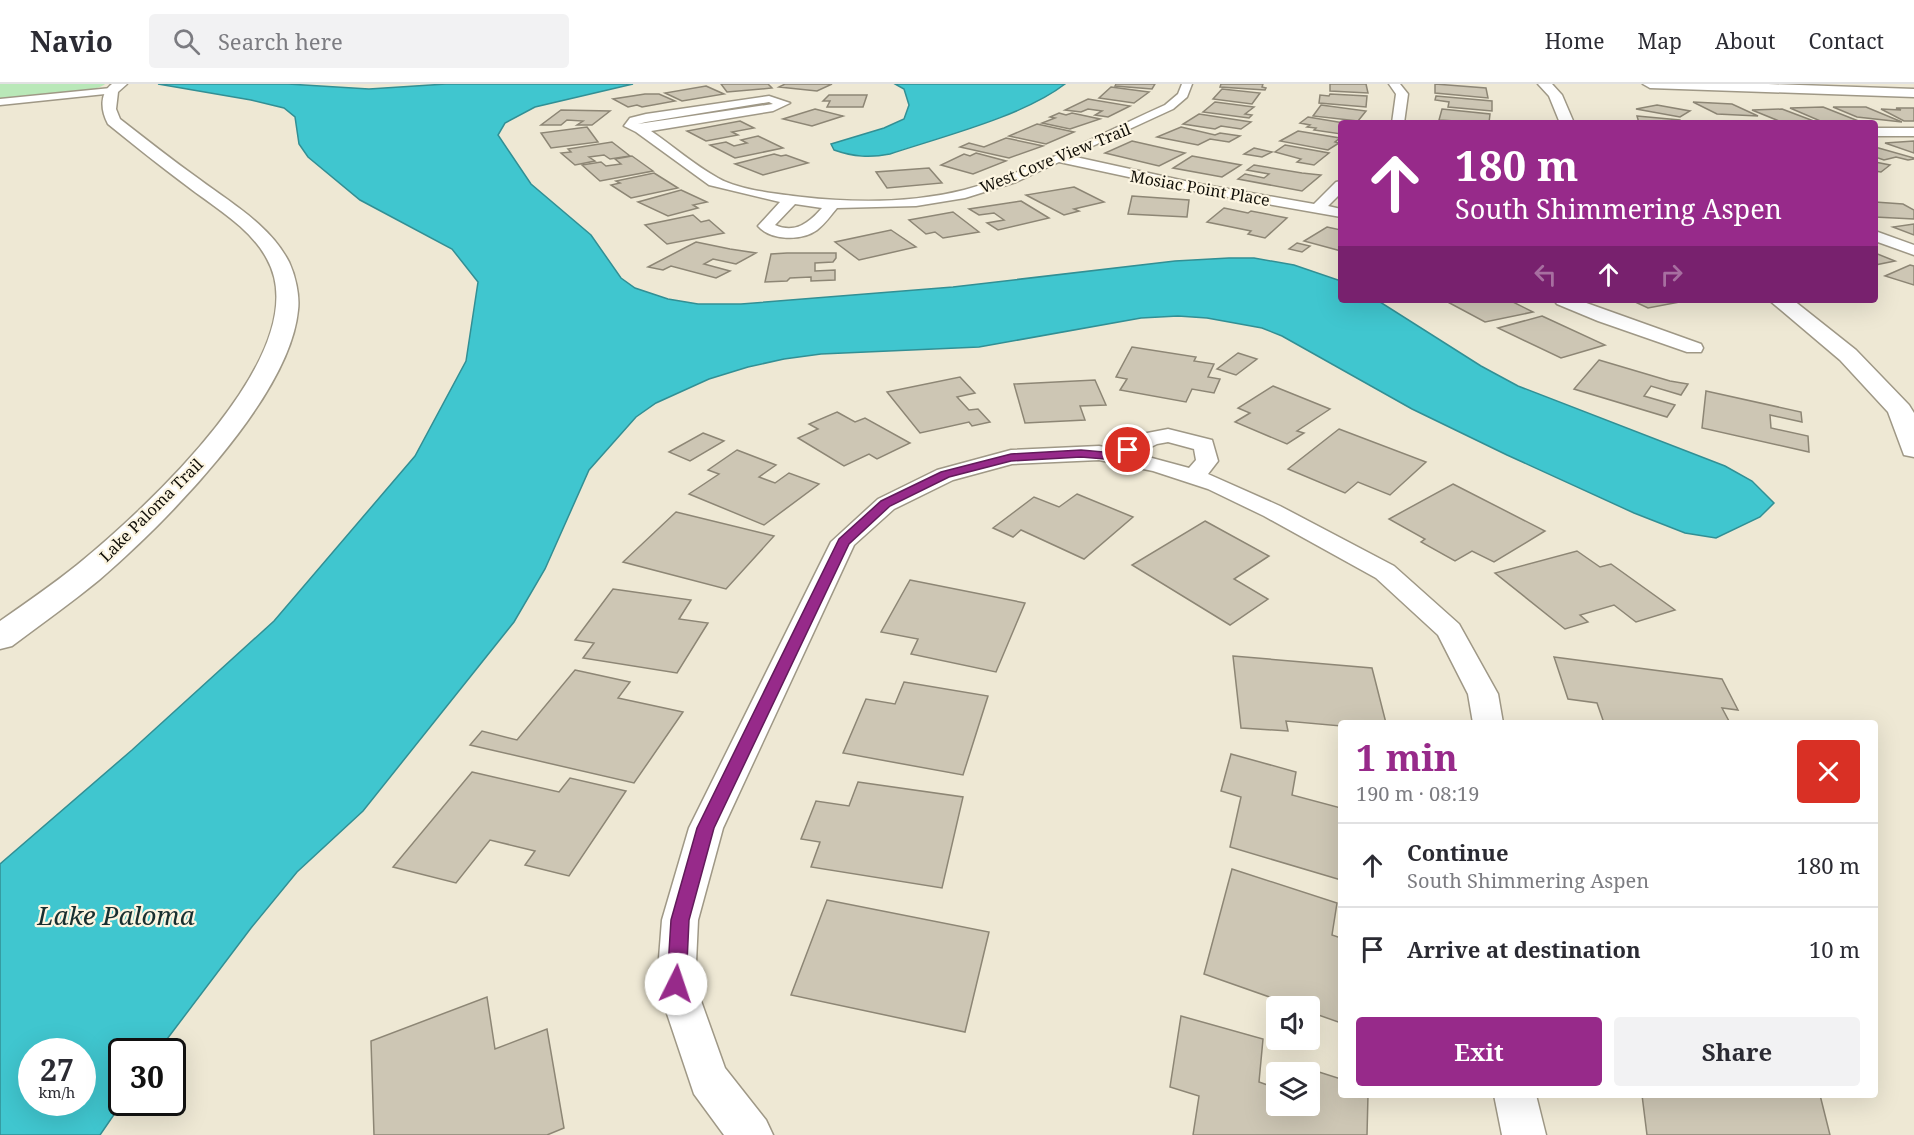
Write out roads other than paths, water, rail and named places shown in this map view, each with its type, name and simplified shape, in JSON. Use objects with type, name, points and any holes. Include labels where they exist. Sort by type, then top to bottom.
[{"type":"street","name":"West Cove View Trail","points":[[640,129],[714,182],[751,193],[833,204],[916,202],[965,194],[1011,179],[1060,158],[1169,107],[1183,94],[1187,84]]},
{"type":"street","points":[[1394,84],[1402,94],[1398,120]]},
{"type":"street","points":[[1545,84],[1555,95],[1566,120]]},
{"type":"street","points":[[1650,84],[1914,93]]},
{"type":"street","points":[[1737,84],[1769,87]]},
{"type":"street","points":[[0,102],[117,86]]},
{"type":"street","name":"Lake Paloma Trail","points":[[0,638],[100,562],[188,478],[243,409],[276,354],[290,312],[285,274],[268,244],[243,221],[113,121],[109,109],[117,86]]},
{"type":"street","points":[[769,99],[784,103],[773,108],[640,129],[630,126],[634,121],[646,118],[754,100],[769,99]]},
{"type":"street","points":[[1878,132],[1914,132]]},
{"type":"street","name":"Mosiac Point Place","points":[[1060,158],[1194,188],[1338,212]]},
{"type":"street","points":[[1318,208],[1338,187]]},
{"type":"street","points":[[790,200],[769,222],[766,226],[768,229],[789,232],[806,230],[813,226],[833,204]]},
{"type":"street","points":[[1878,237],[1914,250]]},
{"type":"street","points":[[1570,303],[1694,348]]},
{"type":"street","points":[[1784,303],[1848,355],[1900,410],[1914,449]]},
{"type":"street","points":[[1108,455],[1159,435],[1184,436],[1204,445],[1207,461],[1194,477]]},
{"type":"street","points":[[751,1135],[709,1080],[676,984],[680,920],[706,828],[843,542],[885,504],[945,475],[1011,457],[1108,455],[1158,465],[1216,484],[1272,511],[1385,572],[1449,630],[1483,694],[1487,720]]},
{"type":"street","points":[[1516,1098],[1524,1135]]},
{"type":"water","name":"Lake Paloma","points":[[158,84],[288,84],[369,89],[446,84],[633,84],[535,107],[505,123],[498,135],[531,184],[591,235],[621,278],[635,288],[668,299],[698,304],[741,304],[953,287],[1175,261],[1254,258],[1294,265],[1338,280],[1338,303],[1382,303],[1481,366],[1518,386],[1725,466],[1752,481],[1774,503],[1760,517],[1716,538],[1685,533],[1634,513],[1412,409],[1282,336],[1262,328],[1207,318],[1178,316],[1141,318],[979,347],[821,354],[748,367],[709,379],[656,403],[636,417],[589,470],[545,569],[514,622],[363,811],[297,872],[251,928],[168,1038],[108,1038],[108,1116],[113,1116],[100,1135],[0,1135],[0,864],[132,750],[274,621],[415,456],[466,361],[478,282],[452,249],[360,200],[308,157],[299,144],[295,117],[284,108],[251,100]]},
{"type":"water","points":[[895,84],[1065,84],[1028,106],[1005,116],[890,154],[862,156],[834,150],[831,144],[884,128],[904,119],[909,105],[904,89]]}]
